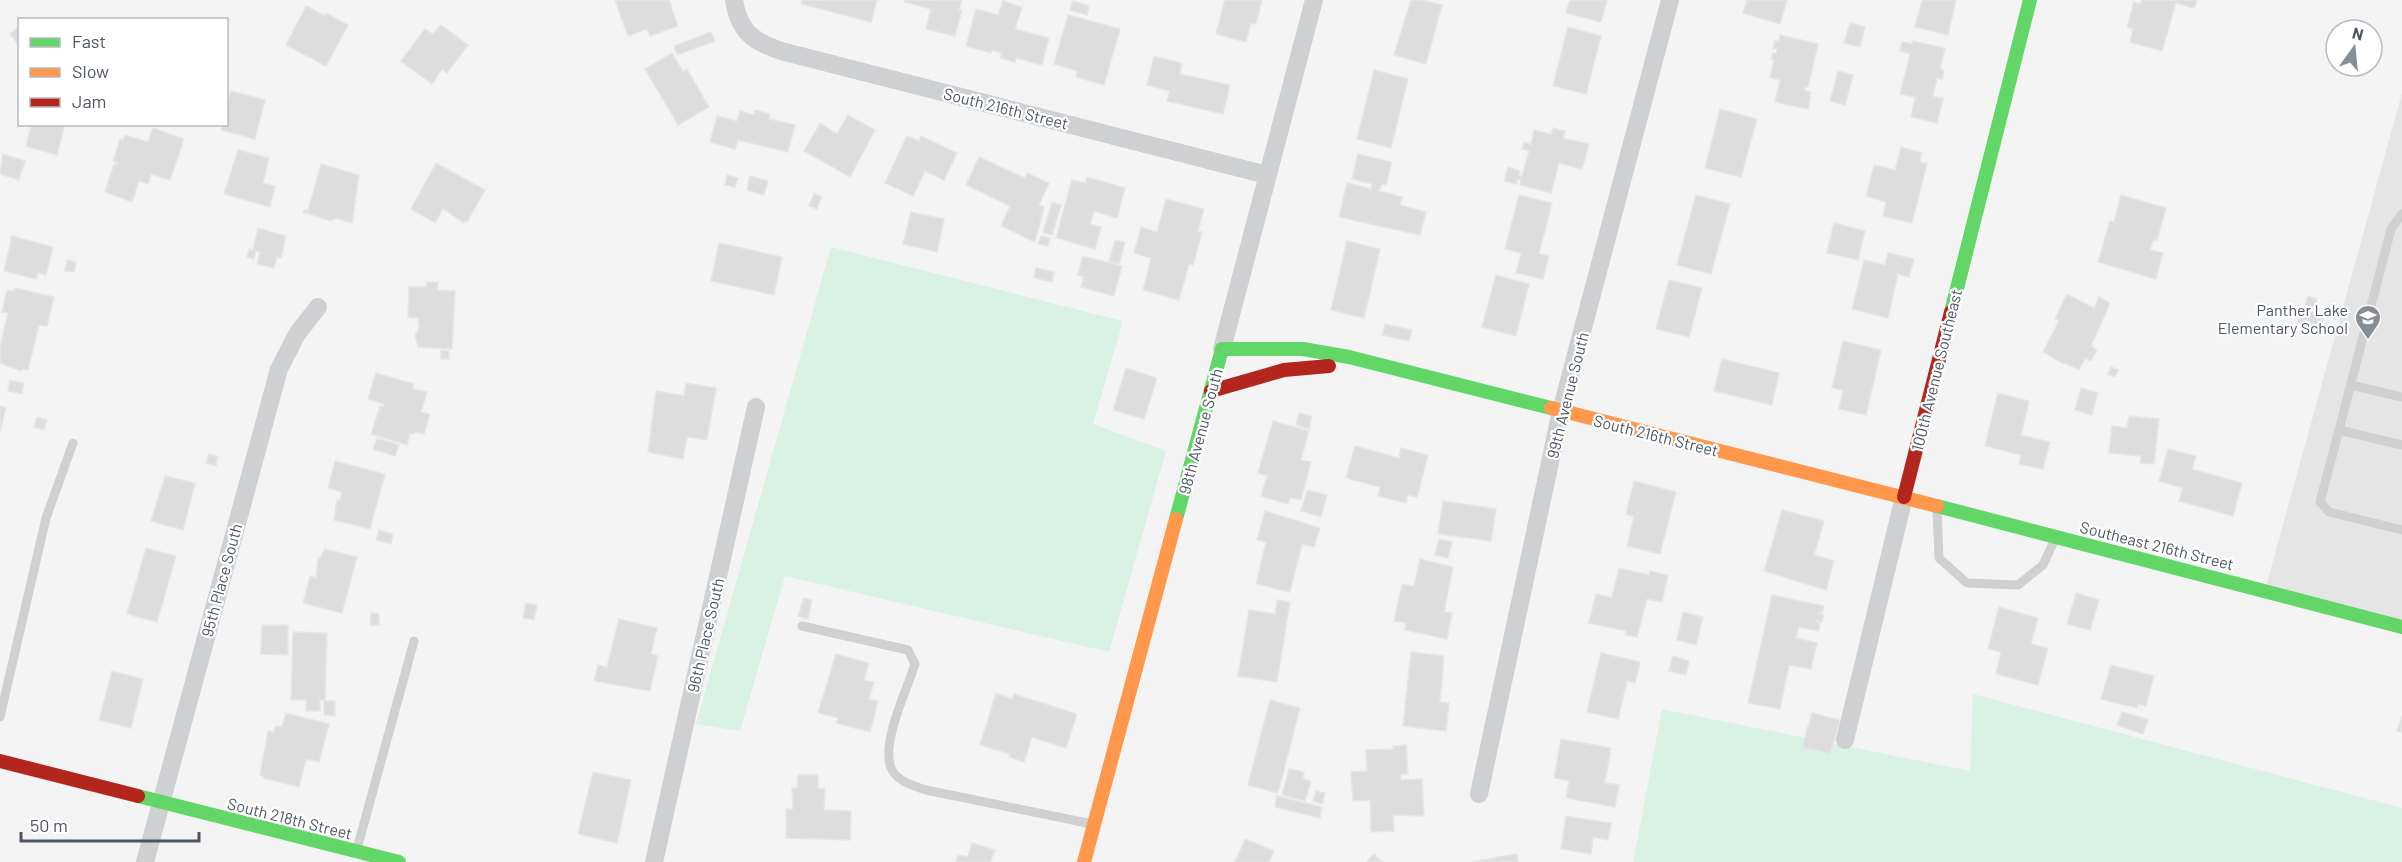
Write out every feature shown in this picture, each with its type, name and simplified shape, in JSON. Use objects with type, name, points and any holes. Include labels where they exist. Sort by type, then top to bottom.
[{"type":"street","name":"South 216th Street","points":[[734,0],[737,18],[747,34],[762,45],[1267,175]]},
{"type":"street","name":"98th Avenue South","points":[[1084,862],[1314,0]]},
{"type":"street","name":"99th Avenue South","points":[[1479,794],[1561,411],[1670,0]]},
{"type":"street","name":"100th Avenue Southeast","points":[[1845,740],[2030,0]]},
{"type":"street","name":"95th Place South","points":[[145,862],[279,369],[297,334],[318,307]]},
{"type":"street","name":"South 216th Street","points":[[1222,349],[1303,350],[1349,357],[1904,497]]},
{"type":"street","name":"South 216th Street","points":[[1211,391],[1255,376],[1308,365],[1408,373]]},
{"type":"street","name":"96th Place South","points":[[654,862],[756,407]]},
{"type":"street","name":"Southeast 216th Street","points":[[1904,497],[2402,627]]},
{"type":"street","name":"South 218th Street","points":[[0,761],[399,862]]},
{"type":"lane","points":[[2402,214],[2391,229],[2320,502],[2330,512],[2402,530]]},
{"type":"lane","points":[[2351,385],[2402,397]]},
{"type":"lane","points":[[2339,430],[2402,445]]},
{"type":"lane","points":[[0,717],[46,518],[73,443]]},
{"type":"lane","points":[[1937,506],[1939,558],[1967,583],[2019,585],[2043,565],[2056,537]]},
{"type":"lane","points":[[802,626],[908,650],[915,664],[889,745],[891,769],[905,782],[926,790],[1094,824]]},
{"type":"lane","points":[[356,852],[414,640]]},
{"type":"shaded area","name":"Panther Lake Elementary School","points":[[2402,93],[2402,627],[2265,590]]},
{"type":"green space","points":[[831,247],[1123,321],[1093,424],[1166,451],[1109,652],[785,576],[740,731],[696,724]]},
{"type":"green space","points":[[1973,694],[2402,808],[2402,862],[1633,862],[1662,709],[1970,771]]},
{"type":"building","points":[[615,0],[669,0],[678,26],[650,36],[647,29],[628,36]]},
{"type":"building","points":[[802,0],[877,0],[871,22],[801,4]]},
{"type":"building","points":[[905,0],[962,0],[959,10],[962,10],[955,36],[926,29],[931,9],[904,2]]},
{"type":"building","points":[[1225,0],[1262,0],[1256,24],[1251,23],[1246,42],[1216,34]]},
{"type":"building","points":[[1411,0],[1442,5],[1426,64],[1394,55]]},
{"type":"building","points":[[1570,0],[1607,0],[1601,22],[1566,13]]},
{"type":"building","points":[[1747,0],[1787,0],[1780,24],[1743,13]]},
{"type":"building","points":[[1922,0],[1956,0],[1948,35],[1915,27]]},
{"type":"building","points":[[2142,0],[2197,0],[2194,8],[2176,3],[2162,51],[2130,42],[2133,29],[2127,27],[2134,2],[2140,4]]},
{"type":"building","points":[[1003,1],[1022,7],[1015,29],[1049,38],[1042,65],[1016,58],[1015,62],[1000,58],[1002,53],[992,50],[991,53],[966,46],[976,9],[998,15]]},
{"type":"building","points":[[1073,1],[1089,6],[1087,15],[1070,10]]},
{"type":"building","points":[[306,6],[325,16],[326,13],[348,25],[326,66],[286,45]]},
{"type":"building","points":[[1068,15],[1120,29],[1104,85],[1076,77],[1077,71],[1054,64]]},
{"type":"building","points":[[1850,23],[1865,27],[1860,47],[1844,43]]},
{"type":"building","points":[[441,25],[468,45],[447,73],[442,69],[432,84],[401,61],[425,29],[433,34]]},
{"type":"building","points":[[1568,27],[1601,36],[1586,94],[1553,86]]},
{"type":"building","points":[[18,28],[18,42],[17,43],[10,34]]},
{"type":"building","points":[[711,32],[715,41],[677,55],[674,46]]},
{"type":"building","points":[[1780,35],[1818,44],[1808,87],[1805,87],[1805,91],[1811,92],[1808,109],[1775,102],[1780,80],[1770,78],[1774,60],[1771,60],[1777,49],[1773,48],[1775,40],[1779,41]]},
{"type":"building","points":[[1913,41],[1945,48],[1940,69],[1944,71],[1942,80],[1937,78],[1933,96],[1943,99],[1937,123],[1911,117],[1915,97],[1900,94],[1910,54],[1900,51],[1902,42],[1912,44]]},
{"type":"building","points":[[672,53],[683,72],[687,69],[709,107],[678,125],[645,69]]},
{"type":"building","points":[[1154,56],[1182,63],[1180,74],[1230,85],[1223,114],[1167,101],[1170,91],[1147,85]]},
{"type":"building","points":[[1374,70],[1408,79],[1391,148],[1357,139]]},
{"type":"building","points":[[1838,71],[1853,75],[1845,105],[1830,101]]},
{"type":"building","points":[[231,91],[265,100],[255,139],[221,130],[222,126],[228,126],[228,102]]},
{"type":"building","points":[[1720,109],[1757,119],[1741,177],[1705,168]]},
{"type":"building","points":[[755,110],[770,114],[769,119],[795,125],[788,152],[738,140],[735,149],[710,142],[717,116],[737,121],[740,111],[754,115]]},
{"type":"building","points":[[848,115],[875,130],[850,177],[804,151],[820,123],[837,134]]},
{"type":"building","points":[[31,126],[64,126],[57,155],[26,146]]},
{"type":"building","points":[[153,128],[184,139],[170,180],[151,174],[148,184],[139,181],[132,202],[105,192],[114,164],[116,165],[117,162],[113,161],[120,139],[123,140],[125,135],[148,142]]},
{"type":"building","points":[[1553,128],[1565,131],[1563,138],[1589,144],[1582,169],[1559,163],[1551,193],[1520,185],[1521,180],[1518,179],[1517,184],[1504,181],[1508,167],[1520,171],[1519,175],[1522,176],[1529,151],[1522,149],[1524,142],[1531,144],[1534,130],[1551,134]]},
{"type":"building","points":[[907,136],[919,141],[921,136],[957,153],[944,180],[925,171],[913,196],[885,183]]},
{"type":"building","points":[[1901,147],[1922,153],[1920,162],[1927,164],[1912,223],[1883,216],[1886,202],[1866,196],[1874,165],[1895,170]]},
{"type":"building","points":[[238,150],[269,158],[263,183],[275,186],[270,207],[224,194]]},
{"type":"building","points":[[3,154],[25,161],[19,180],[0,174]]},
{"type":"building","points":[[1358,154],[1392,162],[1386,185],[1382,184],[1379,191],[1402,197],[1400,205],[1426,212],[1420,235],[1339,217],[1347,183],[1371,189],[1372,184],[1352,179]]},
{"type":"building","points":[[979,157],[1025,178],[1027,173],[1049,183],[1039,205],[1044,207],[1035,242],[1001,226],[1010,206],[966,185]]},
{"type":"building","points":[[436,163],[485,190],[467,222],[464,223],[443,209],[435,223],[411,209]]},
{"type":"building","points":[[321,164],[359,175],[352,223],[336,218],[330,221],[303,212],[308,211]]},
{"type":"building","points":[[727,175],[738,178],[735,187],[725,185]]},
{"type":"building","points":[[750,176],[768,181],[764,195],[747,190]]},
{"type":"building","points":[[1087,177],[1125,188],[1117,218],[1094,211],[1090,224],[1101,227],[1095,249],[1056,238],[1072,180],[1085,183]]},
{"type":"building","points":[[814,193],[822,197],[817,209],[809,206]]},
{"type":"building","points":[[1519,195],[1552,203],[1539,254],[1549,256],[1543,279],[1516,273],[1521,253],[1505,249]]},
{"type":"building","points":[[1696,195],[1730,204],[1711,274],[1677,265]]},
{"type":"building","points":[[2121,195],[2166,208],[2157,240],[2153,240],[2150,250],[2163,253],[2156,279],[2098,262],[2110,221],[2114,222]]},
{"type":"building","points":[[1166,199],[1204,209],[1198,231],[1202,232],[1193,265],[1189,264],[1179,300],[1143,290],[1151,258],[1134,253],[1141,227],[1157,232]]},
{"type":"building","points":[[1052,202],[1061,205],[1052,235],[1043,232]]},
{"type":"building","points":[[911,212],[944,219],[937,252],[903,244]]},
{"type":"building","points":[[1834,223],[1865,231],[1858,260],[1827,253]]},
{"type":"building","points":[[258,228],[286,236],[281,258],[277,257],[274,268],[257,264],[260,252],[256,251],[254,259],[247,257],[249,249],[253,250]]},
{"type":"building","points":[[12,236],[53,247],[46,275],[38,273],[36,279],[4,271]]},
{"type":"building","points":[[1041,236],[1050,238],[1048,246],[1038,244]]},
{"type":"building","points":[[1115,240],[1125,242],[1119,264],[1109,261]]},
{"type":"building","points":[[1347,241],[1380,249],[1364,318],[1331,310]]},
{"type":"building","points":[[719,243],[782,257],[774,295],[711,281]]},
{"type":"building","points":[[1888,253],[1914,259],[1909,277],[1898,274],[1888,318],[1852,309],[1864,260],[1885,265]]},
{"type":"building","points":[[1083,256],[1122,266],[1114,296],[1081,287],[1084,277],[1078,275]]},
{"type":"building","points":[[67,260],[76,262],[74,272],[65,271]]},
{"type":"building","points":[[1036,268],[1054,272],[1052,282],[1034,278]]},
{"type":"building","points":[[1496,275],[1529,284],[1516,336],[1482,327]]},
{"type":"building","points":[[1669,280],[1702,288],[1689,337],[1656,329]]},
{"type":"building","points":[[427,282],[438,282],[437,290],[455,291],[452,349],[418,347],[415,335],[419,328],[418,318],[408,317],[409,287],[426,287]]},
{"type":"building","points":[[15,288],[54,297],[47,326],[39,325],[28,370],[20,371],[0,363],[0,347],[8,313],[2,312],[7,290],[14,291]]},
{"type":"building","points":[[2067,294],[2094,308],[2099,297],[2110,303],[2091,346],[2097,350],[2091,361],[2085,358],[2079,370],[2043,352],[2059,321],[2055,319]]},
{"type":"building","points":[[2308,296],[2317,299],[2315,308],[2305,306]]},
{"type":"building","points":[[2301,308],[2323,318],[2321,326],[2313,324],[2313,327],[2297,323]]},
{"type":"building","points":[[1385,324],[1412,330],[1409,341],[1382,335]]},
{"type":"building","points":[[1843,341],[1881,350],[1866,415],[1839,409],[1843,390],[1832,388]]},
{"type":"building","points":[[441,350],[449,351],[449,359],[441,359]]},
{"type":"building","points":[[1722,359],[1779,373],[1772,405],[1714,391]]},
{"type":"building","points":[[2111,367],[2118,370],[2115,377],[2108,374]]},
{"type":"building","points":[[1126,368],[1157,378],[1144,419],[1113,410]]},
{"type":"building","points":[[376,373],[414,384],[413,389],[427,392],[421,412],[430,414],[424,434],[410,433],[407,445],[371,434],[380,406],[383,407],[384,404],[368,399]]},
{"type":"building","points":[[10,380],[24,383],[22,394],[8,391]]},
{"type":"building","points":[[686,383],[716,388],[707,440],[687,437],[683,459],[648,452],[656,391],[684,396]]},
{"type":"building","points":[[2081,388],[2098,393],[2092,415],[2075,410]]},
{"type":"building","points":[[1998,393],[2029,401],[2021,435],[2050,442],[2043,469],[2019,464],[2021,455],[1985,446]]},
{"type":"building","points":[[0,406],[6,408],[0,432]]},
{"type":"building","points":[[1299,413],[1312,416],[1309,429],[1296,425]]},
{"type":"building","points":[[2129,416],[2159,419],[2154,464],[2140,463],[2141,456],[2109,453],[2112,426],[2127,428]]},
{"type":"building","points":[[37,417],[47,420],[44,430],[34,427]]},
{"type":"building","points":[[1273,421],[1309,431],[1301,460],[1311,462],[1301,500],[1290,498],[1288,504],[1261,496],[1267,476],[1258,473]]},
{"type":"building","points":[[377,438],[399,445],[395,456],[373,449]]},
{"type":"building","points":[[1355,446],[1399,458],[1401,448],[1428,455],[1417,497],[1408,495],[1406,503],[1378,496],[1380,487],[1346,478]]},
{"type":"building","points":[[2168,449],[2196,456],[2192,469],[2242,483],[2233,516],[2179,501],[2183,488],[2159,481]]},
{"type":"building","points":[[209,454],[218,457],[216,466],[206,463]]},
{"type":"building","points":[[335,461],[385,474],[370,529],[334,520],[337,500],[340,500],[342,492],[328,488]]},
{"type":"building","points":[[165,476],[195,483],[183,530],[151,521]]},
{"type":"building","points":[[1634,481],[1676,492],[1660,554],[1627,546],[1634,516],[1626,514]]},
{"type":"building","points":[[1307,490],[1327,495],[1321,517],[1301,511]]},
{"type":"building","points":[[1443,501],[1496,509],[1491,541],[1438,534]]},
{"type":"building","points":[[1782,510],[1824,521],[1814,555],[1834,561],[1826,590],[1764,571]]},
{"type":"building","points":[[1265,511],[1320,528],[1314,547],[1302,544],[1290,592],[1256,584],[1266,542],[1257,540]]},
{"type":"building","points":[[379,530],[393,534],[391,544],[376,540]]},
{"type":"building","points":[[1439,539],[1452,542],[1448,558],[1435,555]]},
{"type":"building","points":[[146,548],[176,556],[157,622],[127,614]]},
{"type":"building","points":[[325,549],[357,557],[342,613],[303,603],[310,576],[316,578],[318,560]]},
{"type":"building","points":[[1420,559],[1453,567],[1444,612],[1452,613],[1447,639],[1405,630],[1406,623],[1394,621],[1402,584],[1414,586]]},
{"type":"building","points":[[1619,568],[1649,575],[1650,571],[1668,575],[1662,602],[1647,599],[1637,637],[1625,635],[1626,631],[1589,623],[1596,594],[1613,598]]},
{"type":"building","points":[[2076,593],[2099,600],[2090,630],[2067,624]]},
{"type":"building","points":[[1772,595],[1824,606],[1822,614],[1818,613],[1824,615],[1822,622],[1816,621],[1820,623],[1819,631],[1799,627],[1796,638],[1817,643],[1811,669],[1789,665],[1780,709],[1748,703]]},
{"type":"building","points":[[804,598],[812,600],[808,619],[798,616]]},
{"type":"building","points":[[1277,600],[1290,602],[1277,682],[1238,676],[1249,610],[1275,614]]},
{"type":"building","points":[[526,603],[537,605],[534,620],[523,618]]},
{"type":"building","points":[[1999,607],[2038,618],[2031,644],[2048,648],[2038,685],[1996,674],[2001,652],[1988,649]]},
{"type":"building","points":[[1683,612],[1703,617],[1696,645],[1677,640]]},
{"type":"building","points":[[371,613],[379,614],[379,625],[370,625]]},
{"type":"building","points":[[619,619],[657,628],[651,654],[658,656],[650,691],[594,681],[598,665],[607,667]]},
{"type":"building","points":[[262,625],[288,625],[288,655],[261,654]]},
{"type":"building","points":[[293,632],[327,633],[325,700],[320,700],[320,711],[306,711],[306,700],[291,700]]},
{"type":"building","points":[[1411,652],[1444,656],[1440,702],[1449,703],[1446,731],[1403,726]]},
{"type":"building","points":[[1601,653],[1640,662],[1635,683],[1627,681],[1618,719],[1587,712]]},
{"type":"building","points":[[836,654],[869,663],[864,680],[874,682],[869,699],[878,701],[870,732],[836,723],[838,718],[818,713]]},
{"type":"building","points":[[1673,656],[1689,661],[1686,675],[1669,671]]},
{"type":"building","points":[[2111,665],[2154,676],[2146,706],[2138,704],[2137,708],[2101,699]]},
{"type":"building","points":[[112,671],[143,679],[131,728],[99,720]]},
{"type":"building","points":[[996,693],[1012,699],[1014,694],[1077,714],[1066,748],[1032,737],[1024,762],[1009,757],[1010,754],[980,745]]},
{"type":"building","points":[[1270,700],[1300,708],[1278,793],[1248,785]]},
{"type":"building","points":[[324,701],[335,701],[335,716],[324,715]]},
{"type":"building","points":[[2122,712],[2148,719],[2143,734],[2117,725]]},
{"type":"building","points":[[286,713],[329,724],[319,762],[306,759],[299,787],[263,778],[260,775],[268,731],[274,732],[276,726],[282,727]]},
{"type":"building","points":[[1812,713],[1840,720],[1830,754],[1802,747]]},
{"type":"building","points":[[2402,716],[2402,732],[2397,731]]},
{"type":"building","points":[[1561,739],[1611,748],[1605,783],[1619,785],[1615,807],[1566,798],[1569,781],[1554,778]]},
{"type":"building","points":[[1406,745],[1408,774],[1401,775],[1401,780],[1422,779],[1424,816],[1393,815],[1394,831],[1371,832],[1370,800],[1353,801],[1351,772],[1367,771],[1366,750],[1393,749],[1393,746]]},
{"type":"building","points":[[1289,769],[1304,772],[1303,779],[1311,781],[1305,801],[1282,795]]},
{"type":"building","points":[[593,772],[631,780],[617,843],[578,834]]},
{"type":"building","points":[[798,775],[818,775],[818,788],[825,789],[824,810],[851,811],[850,840],[786,838],[786,809],[793,809],[792,788],[797,788]]},
{"type":"building","points":[[1316,791],[1325,793],[1322,804],[1313,801]]},
{"type":"building","points":[[1277,796],[1322,807],[1320,818],[1275,807]]},
{"type":"building","points":[[1566,816],[1611,823],[1608,840],[1593,837],[1591,854],[1561,849]]},
{"type":"building","points":[[1245,839],[1274,851],[1269,862],[1235,862]]},
{"type":"building","points":[[972,843],[995,850],[990,862],[956,862],[958,855],[968,857]]},
{"type":"building","points":[[1374,854],[1382,862],[1367,862]]},
{"type":"building","points":[[1517,854],[1518,862],[1472,862]]},
{"type":"traffic: fast","points":[[1951,312],[2030,0]]},
{"type":"traffic: fast","points":[[1176,519],[1222,349],[1303,349],[1349,357],[1551,408]]},
{"type":"traffic: fast","points":[[1937,506],[2402,627]]},
{"type":"traffic: fast","points":[[138,796],[399,862]]},
{"type":"traffic: slow","points":[[1551,408],[1937,506]]},
{"type":"traffic: slow","points":[[1084,862],[1176,519]]},
{"type":"traffic: jam","points":[[1904,497],[1951,312]]},
{"type":"traffic: jam","points":[[1211,391],[1284,370],[1329,366]]},
{"type":"traffic: jam","points":[[0,761],[138,796]]},
{"type":"place","name":"Panther Lake Elementary School","points":[[2368,341]]}]
